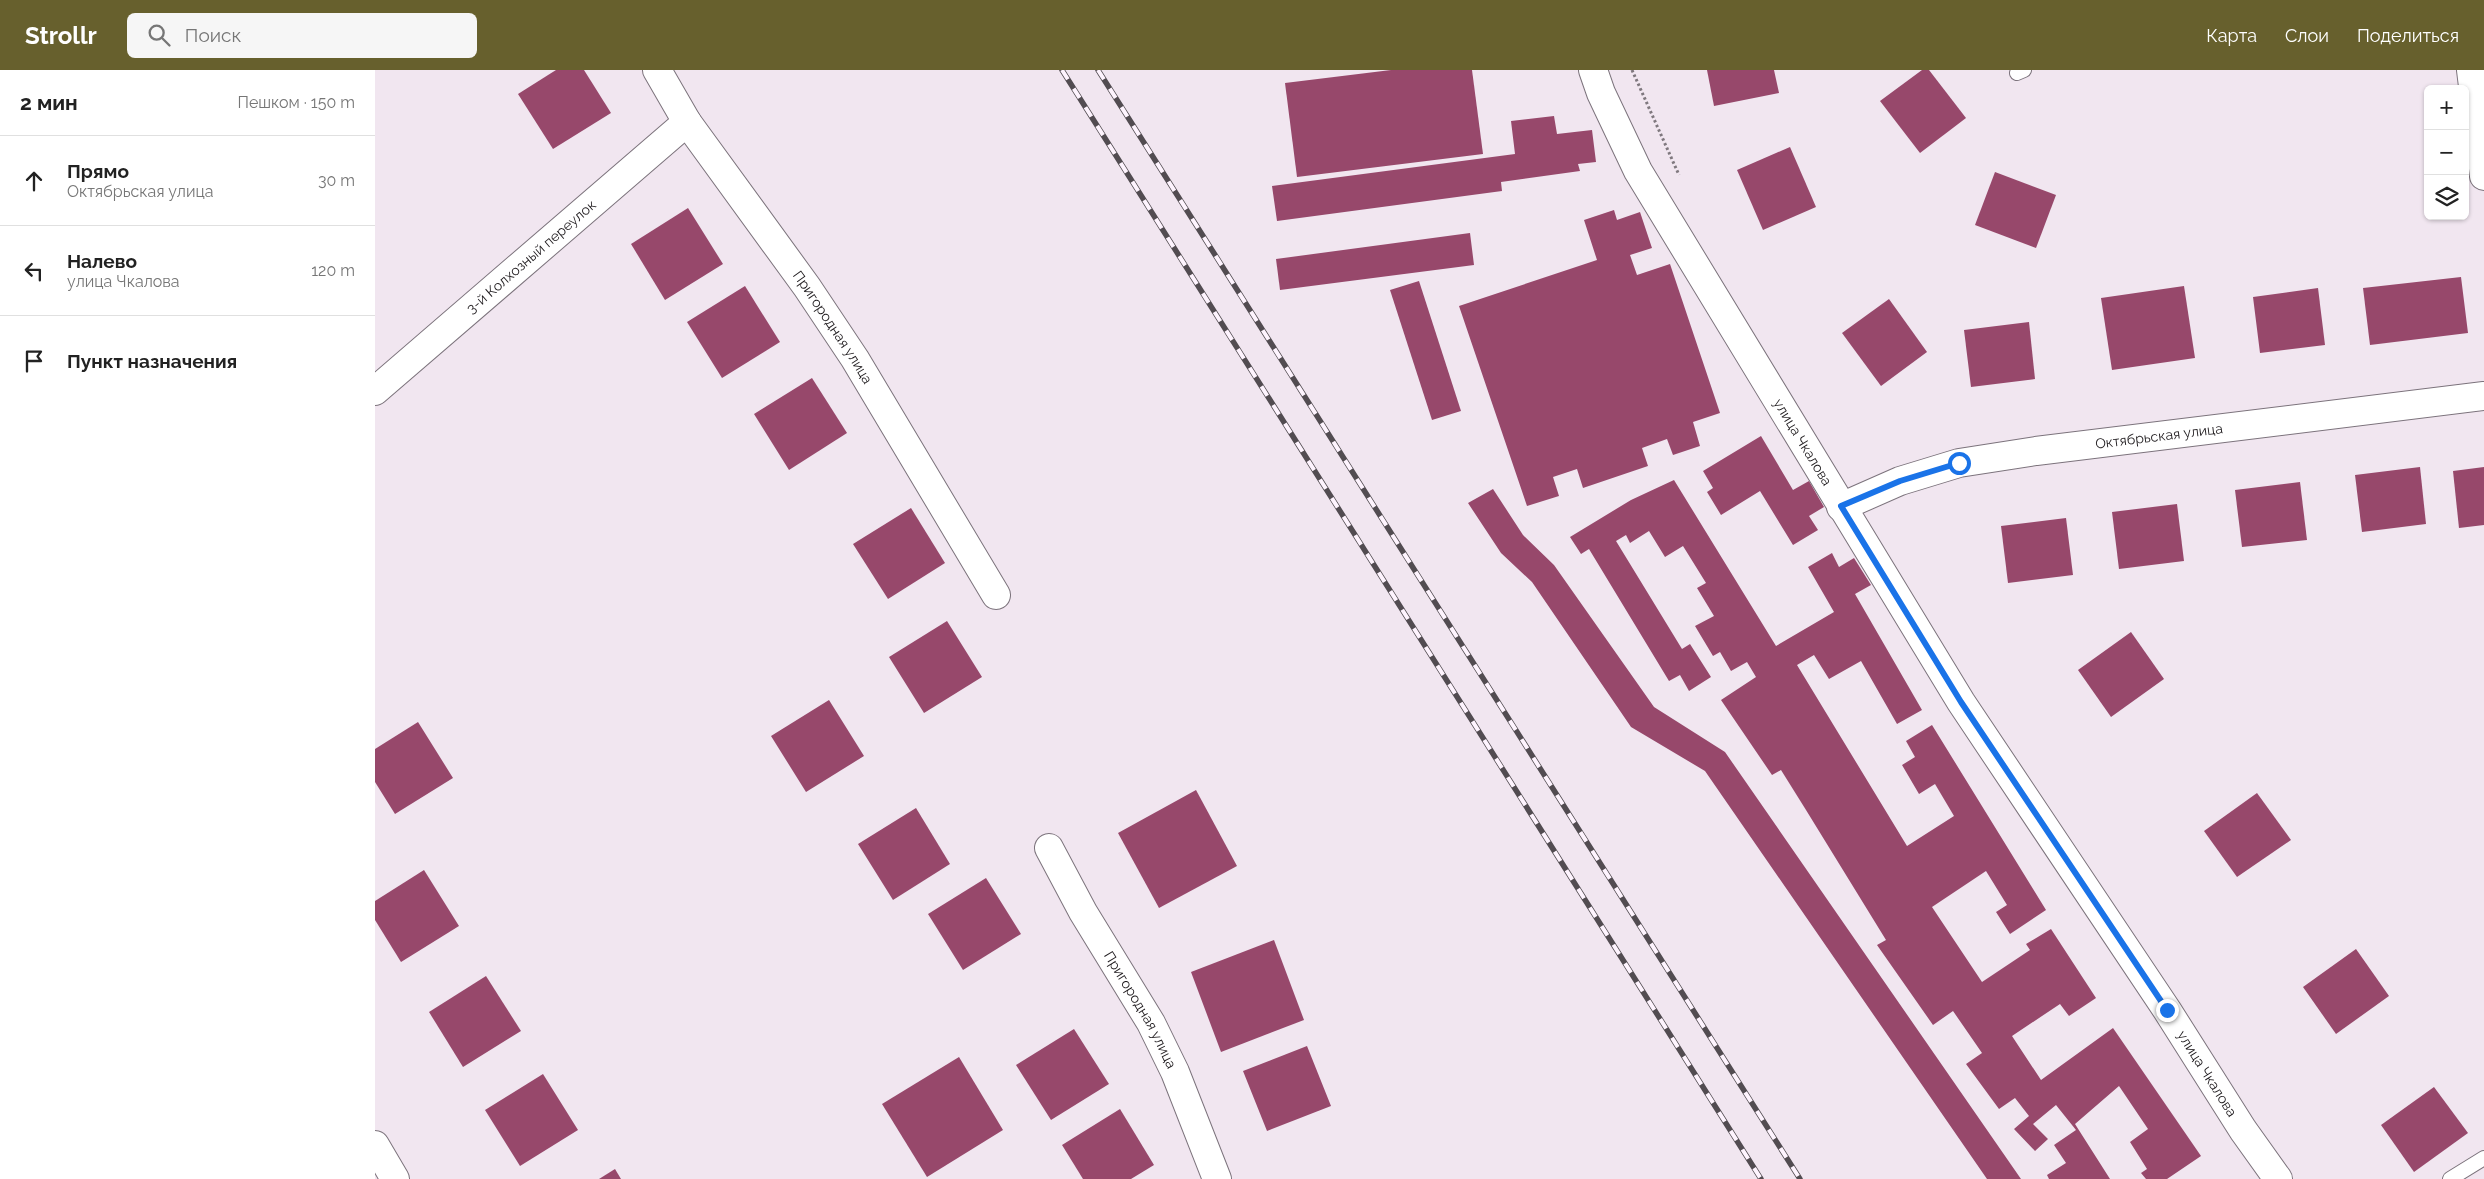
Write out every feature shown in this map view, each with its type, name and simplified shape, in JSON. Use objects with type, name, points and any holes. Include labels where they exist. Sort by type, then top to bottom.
[{"type":"street","name":"Пригородная улица","points":[[657,70],[687,122],[797,272],[849,351],[996,595]]},
{"type":"street","name":"улица Чкалова","points":[[1593,70],[1605,102],[1638,171],[1961,702],[2167,1010],[2243,1130],[2279,1179]]},
{"type":"street","points":[[2471,70],[2484,176]]},
{"type":"street","name":"3-й Колхозный переулок","points":[[375,391],[687,122]]},
{"type":"street","name":"Октябрьская улица","points":[[1841,506],[1900,481],[1959,463],[2036,451],[2484,396]]},
{"type":"street","name":"Пригородная улица","points":[[1049,848],[1083,912],[1151,1023],[1175,1072],[1217,1179]]},
{"type":"street","points":[[375,1145],[395,1179]]},
{"type":"lane","points":[[2450,1179],[2484,1158]]},
{"type":"building","points":[[556,70],[584,70],[611,113],[553,149],[518,94]]},
{"type":"building","points":[[1391,70],[1472,70],[1483,154],[1297,177],[1285,83]]},
{"type":"building","points":[[1707,70],[1774,70],[1779,93],[1714,106]]},
{"type":"building","points":[[1922,70],[1929,70],[1966,118],[1920,153],[1880,101]]},
{"type":"building","points":[[1554,116],[1557,134],[1592,130],[1596,162],[1578,164],[1580,171],[1501,182],[1502,191],[1277,221],[1272,186],[1515,154],[1511,121]]},
{"type":"building","points":[[1790,147],[1816,207],[1763,230],[1737,170]]},
{"type":"building","points":[[1995,172],[2056,195],[2036,248],[1975,225]]},
{"type":"building","points":[[688,208],[723,264],[665,300],[631,244]]},
{"type":"building","points":[[1614,210],[1617,220],[1640,212],[1652,248],[1630,255],[1637,275],[1670,264],[1720,413],[1693,422],[1700,446],[1673,455],[1667,439],[1642,448],[1648,466],[1583,488],[1577,469],[1553,477],[1559,496],[1527,506],[1459,306],[1597,260],[1584,220]]},
{"type":"building","points":[[1470,233],[1474,265],[1280,290],[1276,259]]},
{"type":"building","points":[[2461,277],[2468,333],[2370,345],[2363,288]]},
{"type":"building","points":[[1419,281],[1461,411],[1432,420],[1390,290]]},
{"type":"building","points":[[745,286],[780,342],[722,378],[687,322]]},
{"type":"building","points":[[2184,286],[2195,358],[2112,370],[2101,298]]},
{"type":"building","points":[[2318,288],[2325,345],[2260,353],[2253,297]]},
{"type":"building","points":[[1889,299],[1927,352],[1881,386],[1842,333]]},
{"type":"building","points":[[2029,322],[2035,379],[1971,387],[1964,330]]},
{"type":"building","points":[[812,378],[847,433],[789,470],[754,414]]},
{"type":"building","points":[[1761,436],[1793,490],[1809,481],[1824,507],[1809,516],[1818,530],[1793,545],[1760,491],[1721,515],[1707,492],[1713,488],[1703,471]]},
{"type":"building","points":[[2420,467],[2426,524],[2362,532],[2355,475]]},
{"type":"building","points":[[2484,467],[2484,525],[2459,528],[2453,471]]},
{"type":"building","points":[[1674,480],[1776,646],[1834,612],[1808,567],[1832,553],[1839,567],[1854,558],[1871,585],[1855,594],[1922,710],[1897,724],[1861,661],[1829,679],[1814,655],[1797,665],[1907,846],[1954,816],[1935,784],[1919,794],[1902,765],[1915,757],[1906,741],[1932,725],[2046,910],[2010,934],[1996,912],[2007,905],[1986,871],[1932,907],[1982,982],[2030,950],[2026,944],[2051,929],[2096,998],[2069,1016],[2060,1004],[2012,1036],[2041,1080],[2113,1028],[2201,1156],[2167,1179],[2146,1179],[2141,1173],[2147,1169],[2130,1142],[2148,1129],[2119,1086],[2075,1124],[2110,1179],[2049,1179],[2047,1175],[2066,1163],[2054,1145],[2076,1130],[2056,1105],[2033,1124],[2048,1139],[2035,1151],[2014,1129],[2029,1116],[2015,1098],[1999,1109],[1966,1064],[1982,1053],[1953,1011],[1933,1025],[1877,945],[1886,940],[1781,770],[1772,775],[1721,700],[1756,677],[1747,662],[1731,671],[1720,652],[1713,656],[1695,626],[1714,616],[1697,588],[1706,583],[1683,546],[1665,557],[1649,531],[1630,543],[1626,535],[1616,541],[1682,649],[1690,644],[1711,677],[1689,691],[1680,675],[1669,681],[1589,549],[1581,554],[1570,537],[1631,500]]},
{"type":"building","points":[[2300,482],[2307,540],[2242,547],[2235,490]]},
{"type":"building","points":[[1493,489],[1523,535],[1554,565],[1654,707],[1725,752],[2021,1179],[1987,1179],[1705,771],[1631,727],[1532,582],[1501,553],[1468,503]]},
{"type":"building","points":[[2177,504],[2184,561],[2119,569],[2112,512]]},
{"type":"building","points":[[911,508],[945,563],[888,599],[853,544]]},
{"type":"building","points":[[2066,518],[2073,575],[2008,583],[2001,526]]},
{"type":"building","points":[[947,621],[982,677],[924,713],[889,657]]},
{"type":"building","points":[[2131,632],[2164,679],[2111,717],[2078,670]]},
{"type":"building","points":[[829,700],[864,756],[806,792],[771,736]]},
{"type":"building","points":[[418,722],[453,778],[395,814],[375,782],[375,749]]},
{"type":"building","points":[[1196,790],[1237,866],[1159,908],[1118,833]]},
{"type":"building","points":[[2257,793],[2291,840],[2237,877],[2204,831]]},
{"type":"building","points":[[916,808],[950,864],[893,900],[858,844]]},
{"type":"building","points":[[424,870],[459,926],[401,962],[375,920],[375,901]]},
{"type":"building","points":[[986,878],[1021,934],[963,970],[928,914]]},
{"type":"building","points":[[1274,940],[1304,1020],[1221,1052],[1191,972]]},
{"type":"building","points":[[2356,949],[2389,996],[2336,1034],[2303,987]]},
{"type":"building","points":[[486,976],[521,1031],[463,1067],[429,1012]]},
{"type":"building","points":[[1074,1029],[1109,1084],[1051,1120],[1016,1065]]},
{"type":"building","points":[[1307,1046],[1331,1106],[1267,1131],[1243,1071]]},
{"type":"building","points":[[959,1057],[1003,1130],[927,1177],[882,1104]]},
{"type":"building","points":[[543,1074],[578,1130],[520,1166],[485,1110]]},
{"type":"building","points":[[2434,1087],[2468,1133],[2414,1172],[2381,1125]]},
{"type":"building","points":[[1120,1109],[1154,1165],[1131,1179],[1083,1179],[1062,1145]]},
{"type":"building","points":[[615,1169],[621,1179],[599,1179]]},
{"type":"railway","points":[[1062,70],[1761,1179]]},
{"type":"railway","points":[[1098,70],[1800,1179]]},
{"type":"route","points":[[1959,463],[1900,481],[1841,506],[1961,702],[2167,1010]]}]
